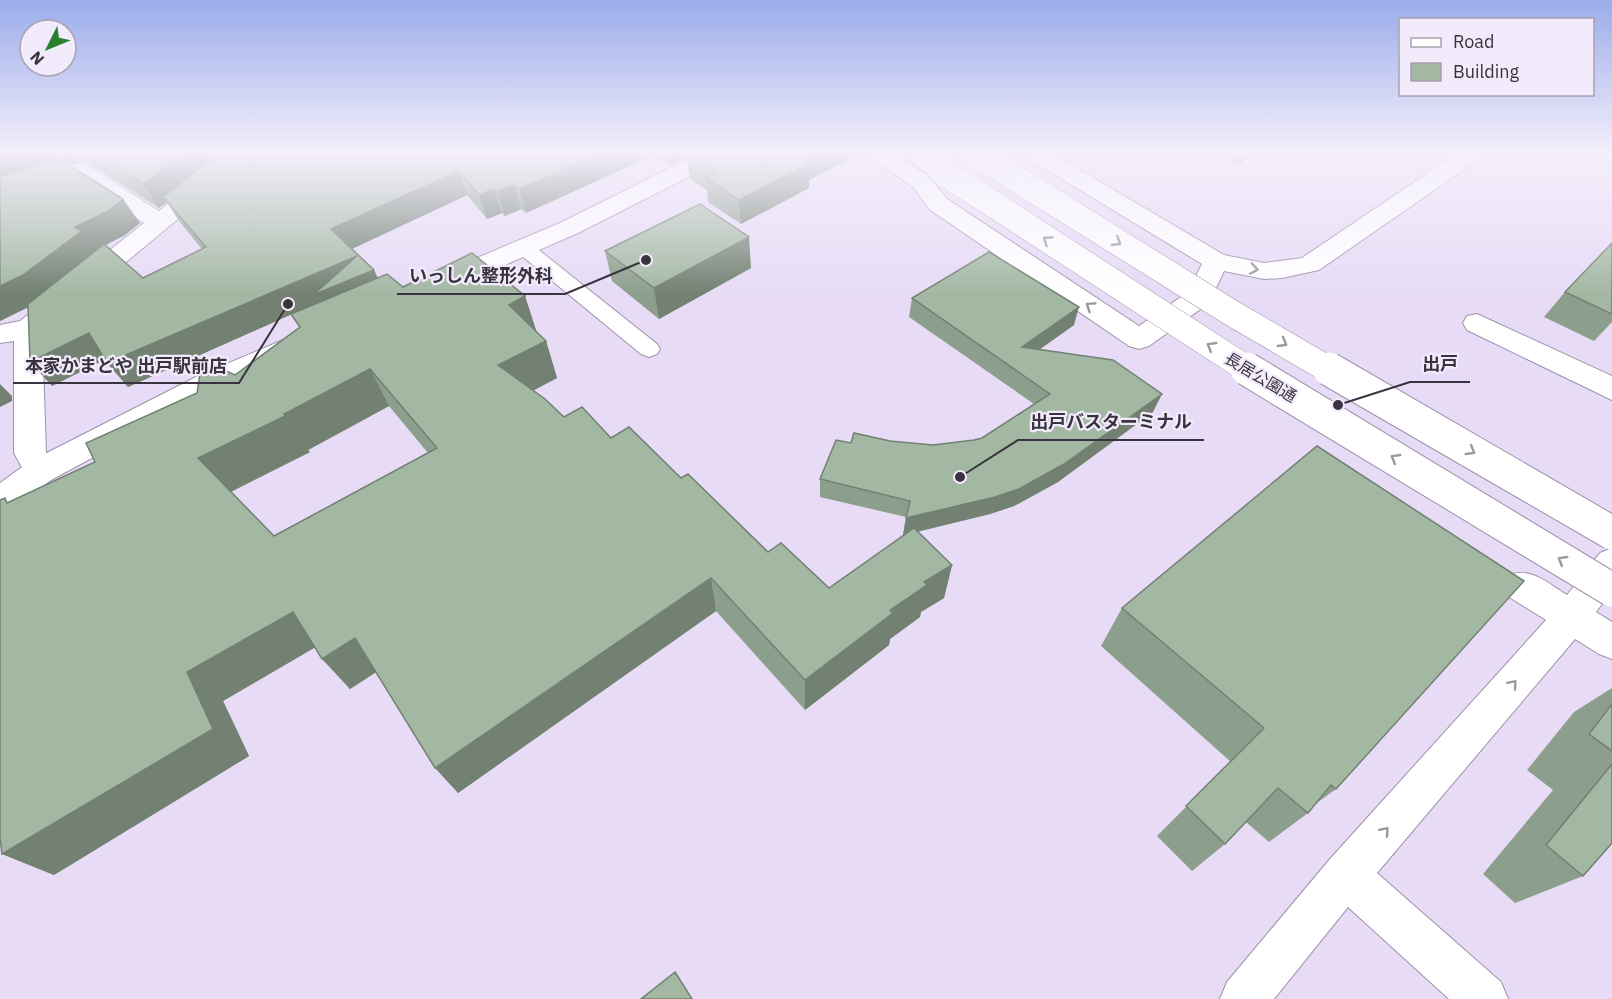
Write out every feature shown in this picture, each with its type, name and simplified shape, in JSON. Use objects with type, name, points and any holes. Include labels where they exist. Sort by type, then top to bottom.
[{"type":"street","points":[[127,201],[160,222]]},
{"type":"street","points":[[0,334],[28,329],[187,201]]},
{"type":"street","points":[[423,290],[569,228],[623,201]]},
{"type":"street","points":[[935,201],[1139,339],[1199,297],[1216,261]]},
{"type":"street","name":"長居公園通","points":[[987,201],[1201,341],[1612,590]]},
{"type":"street","points":[[1051,201],[1230,312],[1612,532]]},
{"type":"street","points":[[1115,201],[1216,261],[1264,271],[1310,264],[1403,201]]},
{"type":"street","points":[[1477,323],[1612,389]]},
{"type":"street","points":[[28,329],[30,453],[40,471]]},
{"type":"street","points":[[0,500],[40,471],[208,383],[316,336]]},
{"type":"street","points":[[1244,999],[1346,875],[1571,617],[1612,563]]},
{"type":"street","points":[[1522,586],[1612,642]]},
{"type":"street","points":[[1346,875],[1484,999]]},
{"type":"lane","points":[[523,247],[649,349]]},
{"type":"building","points":[[0,201],[121,201],[108,211],[75,227],[82,231],[23,275],[0,286]]},
{"type":"building","points":[[166,201],[394,201],[331,229],[374,270],[313,295],[357,256],[107,363],[89,333],[30,362],[28,304],[104,244],[143,278],[206,247]]},
{"type":"building","points":[[700,204],[749,237],[654,288],[605,251]]},
{"type":"building","points":[[1612,243],[1612,314],[1565,292]]},
{"type":"building","points":[[989,252],[1079,307],[1022,347],[1113,360],[1162,394],[1064,464],[1019,489],[995,497],[906,518],[910,501],[820,479],[836,440],[851,443],[854,433],[890,441],[933,445],[974,440],[982,438],[1050,394],[912,298]]},
{"type":"building","points":[[472,253],[525,296],[509,305],[546,341],[498,365],[545,399],[564,417],[582,407],[611,438],[629,427],[681,478],[688,474],[768,552],[781,543],[829,588],[914,528],[952,565],[924,582],[927,585],[890,610],[893,613],[805,680],[711,578],[435,768],[355,638],[322,659],[293,612],[187,672],[213,729],[2,854],[0,837],[0,500],[5,498],[7,503],[95,462],[86,443],[197,393],[202,360],[235,375],[300,327],[291,314],[387,274],[403,287]],"holes":[[[370,369],[437,448],[274,536],[198,458],[285,416],[284,414]]]},
{"type":"building","points":[[1317,446],[1524,581],[1336,789],[1331,785],[1308,813],[1278,788],[1225,844],[1186,806],[1264,728],[1122,608]]},
{"type":"building","points":[[1612,704],[1612,751],[1589,734]]},
{"type":"building","points":[[1612,764],[1612,843],[1583,876],[1546,845]]},
{"type":"building","points":[[675,972],[692,999],[641,999]]},
{"type":"place","name":"いっしん整形外科","points":[[646,260]]},
{"type":"place","name":"本家かまどや 出戸駅前店","points":[[288,304]]},
{"type":"place","name":"出戸","points":[[1338,405]]},
{"type":"place","name":"出戸バスターミナル","points":[[960,477]]}]
